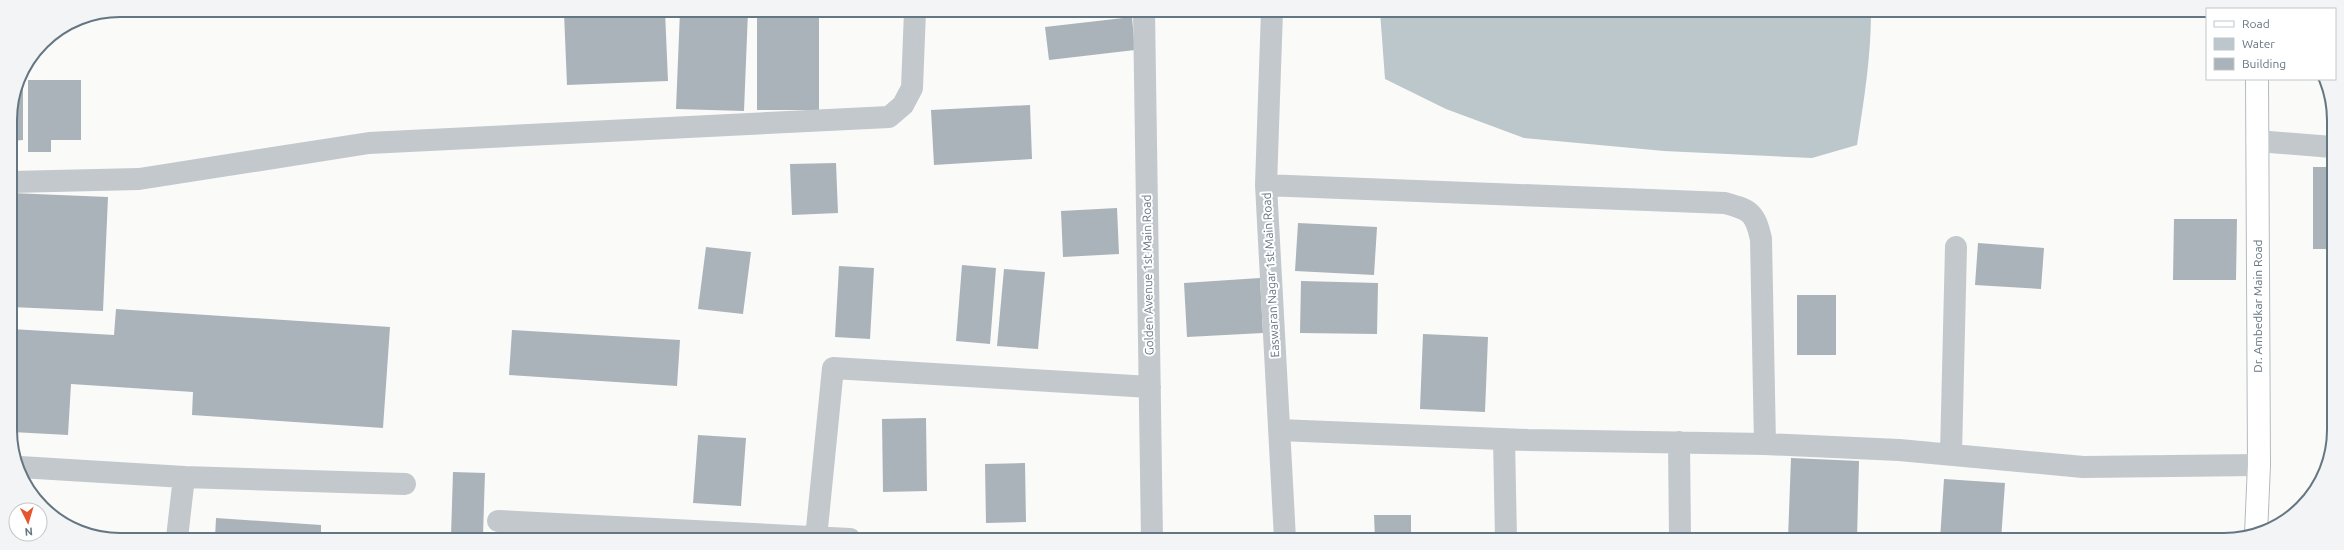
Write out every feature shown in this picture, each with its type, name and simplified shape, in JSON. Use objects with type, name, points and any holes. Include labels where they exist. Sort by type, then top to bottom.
[{"type":"street","points":[[17,182],[139,178],[370,144],[889,117],[903,106],[912,88],[915,17]]},
{"type":"street","name":"Golden Avenue 1st Main Road","points":[[1144,17],[1152,533]]},
{"type":"street","name":"Easwaran Nagar 1st Main Road","points":[[1272,17],[1266,184],[1285,533]]},
{"type":"street","name":"Dr. Ambedkar Main Road","points":[[2256,528],[2259,465],[2257,80]]},
{"type":"street","points":[[2257,140],[2327,147]]},
{"type":"street","points":[[1266,184],[1725,203],[1745,209],[1757,221],[1761,239],[1765,444]]},
{"type":"street","points":[[1951,454],[1956,247]]},
{"type":"street","points":[[816,533],[833,368],[1150,387]]},
{"type":"street","points":[[1279,430],[1504,439],[1765,444],[1899,450],[2083,467],[2259,465]]},
{"type":"street","points":[[1504,439],[1506,533]]},
{"type":"street","points":[[1679,442],[1680,533]]},
{"type":"street","points":[[24,467],[184,477],[405,484]]},
{"type":"street","points":[[178,533],[184,477]]},
{"type":"street","points":[[498,521],[736,533]]},
{"type":"water","points":[[1380,17],[1871,17],[1865,95],[1857,145],[1812,158],[1664,151],[1524,138],[1446,109],[1385,79]]},
{"type":"building","points":[[564,17],[665,17],[668,81],[567,85]]},
{"type":"building","points":[[680,17],[748,17],[744,111],[676,109]]},
{"type":"building","points":[[757,17],[819,17],[819,110],[757,110]]},
{"type":"building","points":[[1132,17],[1135,50],[1049,60],[1045,27]]},
{"type":"building","points":[[28,80],[81,80],[81,140],[51,140],[51,152],[28,152]]},
{"type":"building","points":[[23,87],[23,140],[17,140],[17,113]]},
{"type":"building","points":[[1030,105],[1032,159],[934,165],[931,110]]},
{"type":"building","points":[[836,163],[838,213],[792,215],[790,164]]},
{"type":"building","points":[[2313,167],[2327,167],[2327,249],[2313,249]]},
{"type":"building","points":[[17,193],[108,197],[103,311],[17,307]]},
{"type":"building","points":[[1117,208],[1119,254],[1063,257],[1061,211]]},
{"type":"building","points":[[2174,219],[2237,219],[2236,280],[2173,280]]},
{"type":"building","points":[[1298,223],[1377,227],[1374,275],[1295,271]]},
{"type":"building","points":[[1978,243],[2044,248],[2041,289],[1975,285]]},
{"type":"building","points":[[706,247],[751,252],[743,314],[698,309]]},
{"type":"building","points":[[962,265],[996,268],[990,344],[956,341]]},
{"type":"building","points":[[839,266],[874,268],[870,339],[835,337]]},
{"type":"building","points":[[1004,269],[1045,272],[1038,349],[997,346]]},
{"type":"building","points":[[1260,278],[1263,333],[1187,337],[1184,283]]},
{"type":"building","points":[[1301,281],[1378,283],[1377,334],[1300,333]]},
{"type":"building","points":[[1797,295],[1836,295],[1836,355],[1797,355]]},
{"type":"building","points":[[116,309],[390,327],[383,428],[192,415],[193,392],[71,384],[68,435],[17,432],[17,329],[114,335]]},
{"type":"building","points":[[512,330],[680,340],[677,386],[509,375]]},
{"type":"building","points":[[1423,334],[1488,337],[1485,412],[1420,409]]},
{"type":"building","points":[[926,418],[927,491],[883,492],[882,419]]},
{"type":"building","points":[[698,435],[746,438],[741,506],[693,503]]},
{"type":"building","points":[[1791,458],[1859,461],[1857,533],[1788,533]]},
{"type":"building","points":[[1025,463],[1026,522],[986,523],[985,464]]},
{"type":"building","points":[[453,472],[485,473],[483,533],[451,533]]},
{"type":"building","points":[[1944,479],[2005,483],[2001,533],[1940,533]]},
{"type":"building","points":[[1374,515],[1411,515],[1411,533],[1375,533]]},
{"type":"building","points":[[216,518],[321,525],[321,533],[215,533]]}]
